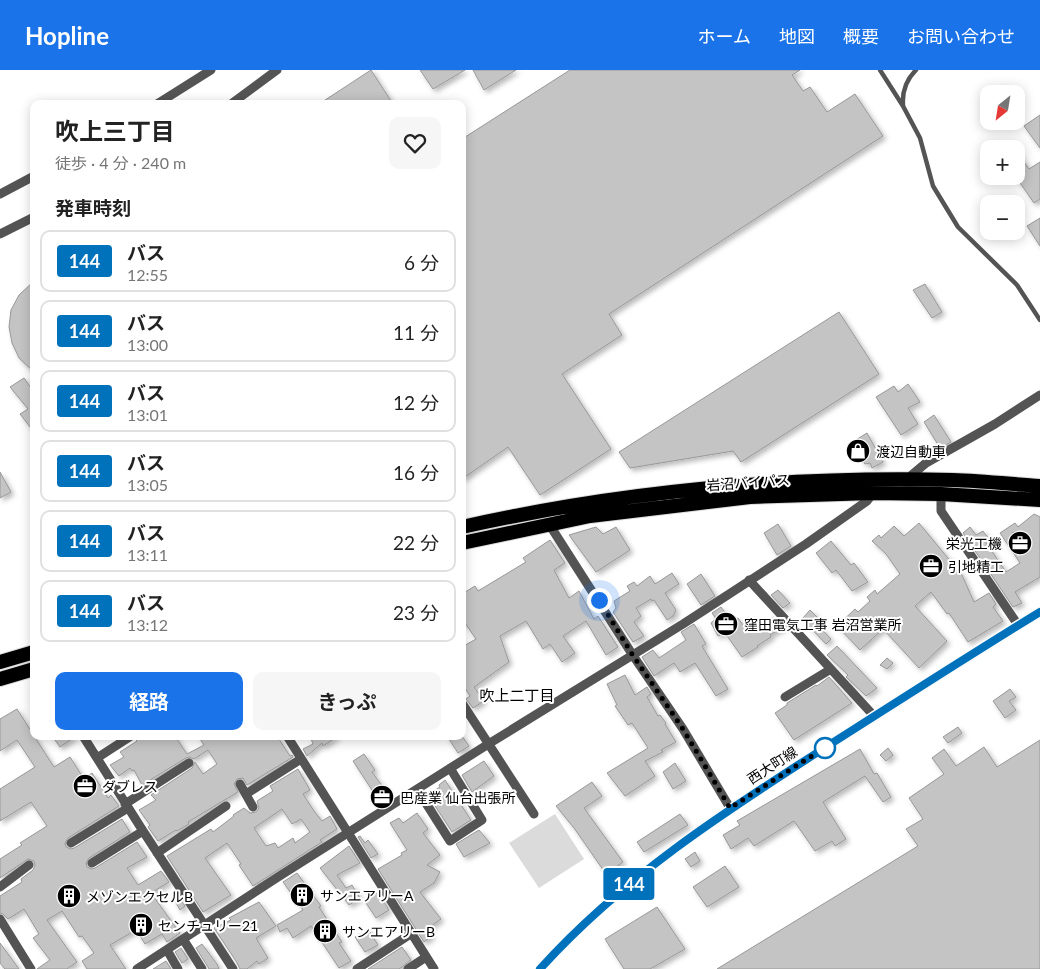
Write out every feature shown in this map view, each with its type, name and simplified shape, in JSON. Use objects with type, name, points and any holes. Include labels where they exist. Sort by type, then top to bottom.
[{"type":"highway","name":"岩沼バイパス","points":[[466,526],[558,507],[716,487],[807,481],[906,479],[956,480],[1040,486]]},
{"type":"highway","name":"岩沼バイパス","points":[[466,542],[549,524],[663,506],[750,497],[820,493],[873,493],[941,494],[1040,500]]},
{"type":"highway","points":[[0,662],[30,653]]},
{"type":"highway","points":[[0,679],[30,670]]},
{"type":"street","points":[[163,100],[212,70]]},
{"type":"street","points":[[236,100],[277,70]]},
{"type":"street","points":[[0,194],[30,178]]},
{"type":"street","points":[[0,234],[30,219]]},
{"type":"street","points":[[906,479],[926,463],[995,424],[1040,395]]},
{"type":"street","points":[[137,969],[152,965],[166,950],[450,768],[806,544],[867,501],[873,493]]},
{"type":"street","points":[[941,494],[941,510],[1018,625]]},
{"type":"street","points":[[549,524],[632,654],[683,729],[730,808]]},
{"type":"street","points":[[749,580],[874,716]]},
{"type":"street","name":"西大町線","points":[[540,969],[618,893],[730,808],[1040,612]]},
{"type":"street","points":[[785,697],[831,669]]},
{"type":"street","points":[[466,709],[490,743],[534,814]]},
{"type":"street","points":[[86,740],[233,969]]},
{"type":"street","points":[[97,758],[125,740]]},
{"type":"street","points":[[290,740],[434,969]]},
{"type":"street","points":[[246,794],[302,760]]},
{"type":"street","points":[[71,843],[189,763]]},
{"type":"street","points":[[417,789],[450,840],[482,820],[450,768]]},
{"type":"street","points":[[240,784],[253,807]]},
{"type":"street","points":[[157,853],[226,806]]},
{"type":"street","points":[[92,864],[143,831]]},
{"type":"street","points":[[0,887],[29,866]]},
{"type":"street","points":[[0,919],[32,969]]},
{"type":"street","points":[[357,969],[412,934]]},
{"type":"street","points":[[183,940],[202,969]]},
{"type":"street","points":[[166,950],[178,969]]},
{"type":"street","points":[[408,969],[426,957]]},
{"type":"lane","points":[[880,70],[903,106],[920,138],[933,186],[958,227],[1018,285],[1040,320]]},
{"type":"lane","points":[[903,106],[902,95],[904,86],[916,70]]},
{"type":"shaded area","points":[[555,814],[584,859],[539,888],[509,843]]},
{"type":"building","points":[[371,70],[390,100],[325,100]]},
{"type":"building","points":[[420,70],[465,70],[433,89]]},
{"type":"building","points":[[473,70],[516,70],[484,90]]},
{"type":"building","points":[[570,70],[800,70],[792,75],[803,91],[810,87],[827,112],[855,94],[883,136],[609,314],[622,335],[562,374],[611,449],[540,495],[508,447],[466,476],[466,136]]},
{"type":"building","points":[[1040,115],[1040,148],[1025,127],[1025,125]]},
{"type":"building","points":[[1040,162],[1040,199],[1034,203],[1022,185],[1025,185],[1025,163],[1029,169]]},
{"type":"building","points":[[1040,218],[1040,246],[1027,226]]},
{"type":"building","points":[[925,284],[942,312],[932,318],[913,290]]},
{"type":"building","points":[[30,285],[30,368],[19,358],[12,343],[9,327],[11,310],[19,295]]},
{"type":"building","points":[[839,312],[879,374],[741,462],[733,451],[630,468],[619,452]]},
{"type":"building","points":[[24,378],[30,386],[30,427],[20,414],[28,409],[10,387]]},
{"type":"building","points":[[908,384],[920,402],[908,408],[918,424],[901,435],[876,397],[894,386],[898,392]]},
{"type":"building","points":[[934,415],[951,442],[940,448],[924,422]]},
{"type":"building","points":[[867,433],[883,462],[872,468],[870,463],[865,464],[851,443]]},
{"type":"building","points":[[0,472],[11,492],[0,498]]},
{"type":"building","points":[[1034,514],[1040,517],[1040,577],[1015,592],[1022,603],[1013,607],[963,533],[970,527],[976,535],[983,531],[989,539],[985,541],[1006,572],[1020,563],[1000,533],[1015,523],[1018,527]]},
{"type":"building","points":[[919,523],[962,575],[974,602],[989,593],[996,604],[993,607],[1003,621],[968,642],[949,613],[947,614],[931,592],[915,606],[947,641],[919,668],[883,629],[860,650],[837,626],[855,609],[858,612],[870,601],[867,597],[875,590],[877,594],[900,574],[886,554],[872,541],[879,535],[881,538],[894,526],[904,536]]},
{"type":"building","points":[[778,524],[791,546],[777,555],[764,533]]},
{"type":"building","points":[[596,527],[603,534],[616,527],[630,550],[596,572],[569,535]]},
{"type":"building","points":[[550,540],[565,563],[554,570],[569,598],[579,591],[594,619],[598,616],[618,647],[606,655],[586,621],[563,636],[575,653],[562,662],[550,644],[543,649],[526,621],[500,636],[509,662],[474,687],[484,701],[473,708],[466,699],[470,696],[466,690],[466,645],[476,639],[466,624],[466,592],[475,586],[478,591],[526,562],[523,558]]},
{"type":"building","points":[[831,541],[851,565],[854,563],[868,582],[852,591],[836,570],[832,573],[816,553]]},
{"type":"building","points":[[672,573],[679,584],[665,593],[676,610],[673,616],[667,620],[654,600],[652,601],[651,599],[636,608],[641,616],[634,622],[644,636],[633,642],[613,612],[616,608],[614,601],[630,591],[627,586],[634,582],[637,586],[650,576],[655,584]]},
{"type":"building","points":[[701,574],[715,596],[701,605],[687,584]]},
{"type":"building","points":[[778,590],[790,603],[783,608],[771,595]]},
{"type":"building","points":[[721,607],[732,622],[738,618],[746,629],[760,620],[762,622],[774,617],[784,627],[770,635],[771,637],[742,657],[725,633],[718,636],[711,623],[716,619],[712,613]]},
{"type":"building","points":[[810,610],[820,620],[816,623],[831,639],[826,644],[802,619]]},
{"type":"building","points":[[694,624],[706,644],[702,646],[728,689],[716,696],[695,663],[680,672],[674,663],[654,676],[642,657],[653,650],[659,658],[686,640],[681,632]]},
{"type":"building","points":[[837,646],[877,688],[866,696],[846,677],[848,675],[827,655]]},
{"type":"building","points":[[887,658],[893,663],[887,669],[880,665]]},
{"type":"building","points":[[625,675],[635,695],[647,687],[651,694],[647,697],[658,716],[660,715],[666,723],[676,742],[661,750],[663,752],[645,761],[655,776],[625,796],[607,773],[648,748],[632,723],[628,725],[615,706],[617,705],[607,684]]},
{"type":"building","points":[[829,677],[852,703],[794,740],[775,713],[787,705],[787,703]]},
{"type":"building","points":[[1010,689],[1016,697],[1009,701],[1016,710],[1005,718],[993,701]]},
{"type":"building","points":[[17,709],[30,729],[30,740],[37,740],[54,767],[70,757],[84,779],[92,773],[108,798],[111,795],[119,806],[68,838],[65,843],[66,847],[74,848],[122,819],[130,832],[89,858],[86,863],[87,867],[95,868],[137,842],[147,857],[127,868],[138,885],[161,871],[169,882],[151,893],[180,933],[167,942],[162,934],[145,944],[136,930],[110,945],[126,969],[87,969],[82,961],[94,953],[82,936],[79,937],[62,911],[47,920],[77,962],[67,969],[37,969],[50,960],[33,938],[39,934],[24,909],[8,919],[0,913],[0,896],[22,882],[21,879],[33,870],[35,865],[34,861],[28,859],[0,878],[0,859],[22,845],[20,843],[47,826],[31,802],[0,821],[0,789],[35,767],[17,740],[0,751],[0,719]]},
{"type":"building","points":[[958,727],[962,733],[948,743],[943,737]]},
{"type":"building","points":[[55,740],[70,740],[60,747]]},
{"type":"building","points":[[178,740],[187,754],[204,745],[201,740],[280,740],[290,756],[292,755],[293,757],[247,785],[243,778],[237,779],[234,784],[238,792],[188,822],[189,824],[158,841],[148,827],[150,825],[139,810],[156,800],[151,795],[192,768],[195,762],[203,774],[217,764],[208,750],[194,759],[186,758],[142,785],[134,770],[132,771],[130,768],[119,776],[110,765],[124,757],[120,752],[137,741]]},
{"type":"building","points":[[312,740],[332,740],[323,746],[322,743],[307,756],[303,749],[313,744]]},
{"type":"building","points":[[450,740],[465,740],[469,746],[458,753]]},
{"type":"building","points":[[1040,740],[1040,969],[717,969],[918,846],[906,829],[923,819],[909,798],[944,774],[932,758],[944,749],[956,766],[984,747],[997,767]]},
{"type":"building","points":[[888,748],[893,755],[886,761],[880,755]]},
{"type":"building","points":[[860,749],[874,774],[877,773],[891,797],[883,802],[865,776],[823,802],[846,839],[835,846],[832,841],[815,851],[794,821],[754,846],[748,838],[731,849],[723,835],[740,825],[737,821]]},
{"type":"building","points":[[364,754],[375,770],[372,772],[391,798],[381,804],[353,761]]},
{"type":"building","points":[[484,761],[494,776],[472,792],[462,775]]},
{"type":"building","points":[[675,763],[686,781],[673,789],[663,772]]},
{"type":"building","points":[[298,769],[310,790],[303,794],[314,811],[322,821],[330,816],[337,829],[320,840],[322,842],[253,886],[227,843],[205,858],[231,895],[203,912],[167,856],[211,829],[213,832],[244,808],[250,813],[256,812],[259,808],[257,801],[273,791],[270,786]],"holes":[[[282,809],[292,824],[301,819],[310,832],[295,843],[293,838],[278,848],[275,843],[266,846],[254,828]]]},
{"type":"building","points":[[445,780],[471,820],[452,832],[428,795],[440,787],[439,785]]},
{"type":"building","points":[[592,782],[602,796],[584,808],[623,862],[606,874],[556,806]]},
{"type":"building","points":[[417,813],[428,829],[423,833],[440,855],[427,865],[440,872],[434,883],[420,892],[441,919],[427,929],[432,936],[424,942],[378,869],[407,850],[390,823],[399,818],[403,823]]},
{"type":"building","points":[[680,814],[688,825],[644,852],[637,842]]},
{"type":"building","points":[[479,830],[490,843],[464,857],[456,844]]},
{"type":"building","points":[[360,836],[365,843],[368,840],[378,854],[371,858],[358,837]]},
{"type":"building","points":[[349,846],[360,863],[337,875],[346,888],[352,885],[360,898],[349,905],[320,868]]},
{"type":"building","points":[[695,852],[700,861],[691,867],[685,859]]},
{"type":"building","points":[[725,866],[739,887],[707,907],[693,887]]},
{"type":"building","points":[[297,873],[321,906],[319,907],[342,942],[339,943],[351,961],[339,968],[311,926],[293,938],[287,928],[280,932],[277,925],[303,910],[283,882]]},
{"type":"building","points":[[378,892],[389,910],[376,918],[364,900]]},
{"type":"building","points":[[179,897],[185,906],[180,910],[174,899]]},
{"type":"building","points":[[259,902],[276,926],[256,938],[268,958],[259,964],[257,961],[247,969],[240,969],[214,928],[231,920],[229,918]]},
{"type":"building","points":[[657,907],[685,949],[650,969],[624,969],[605,939]]},
{"type":"building","points":[[368,929],[378,945],[365,952],[355,937]]},
{"type":"building","points":[[0,943],[19,969],[5,969],[0,963]]},
{"type":"building","points":[[202,944],[219,969],[209,969],[196,948]]},
{"type":"building","points":[[402,947],[411,960],[399,969],[368,969]]},
{"type":"building","points":[[181,948],[188,959],[182,963],[175,952]]},
{"type":"building","points":[[166,961],[171,969],[153,969]]},
{"type":"bus line","name":"144","points":[[540,969],[618,893],[730,808],[1040,612]]},
{"type":"place","name":"渡辺自動車","points":[[858,451]]},
{"type":"place","name":"栄光工機","points":[[1020,543]]},
{"type":"place","name":"引地精工","points":[[931,566]]},
{"type":"place","name":"窪田電気工事 岩沼営業所","points":[[726,624]]},
{"type":"place","name":"ダブレス","points":[[85,786]]},
{"type":"place","name":"巴産業 仙台出張所","points":[[382,797]]},
{"type":"place","name":"サンエアリーA","points":[[302,895]]},
{"type":"place","name":"メゾンエクセルB","points":[[69,896]]},
{"type":"place","name":"センチュリー21","points":[[141,925]]},
{"type":"place","name":"サンエアリーB","points":[[325,931]]},
{"type":"district","name":"吹上二丁目","points":[[517,695]]},
{"type":"route","points":[[599,600],[632,654],[683,729],[730,808],[825,748]]}]
